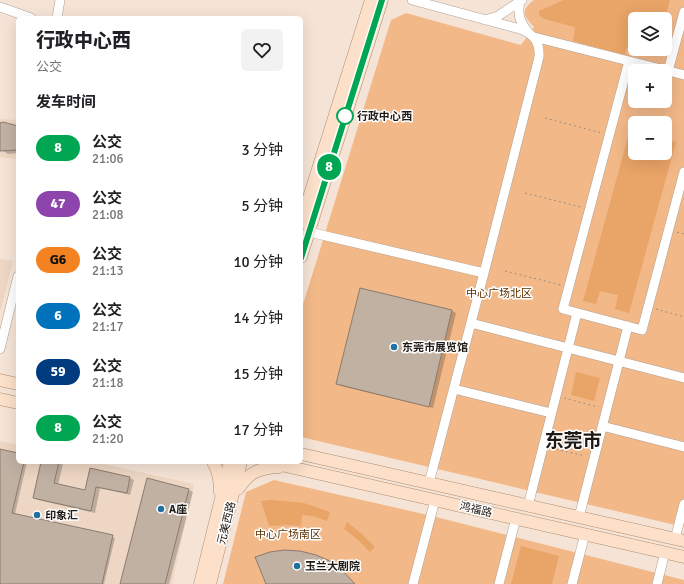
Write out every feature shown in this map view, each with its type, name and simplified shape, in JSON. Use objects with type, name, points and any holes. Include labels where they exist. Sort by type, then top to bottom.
[{"type":"main road","points":[[303,217],[371,0]]},
{"type":"main road","points":[[303,252],[382,0]]},
{"type":"main road","points":[[0,380],[16,384]]},
{"type":"main road","points":[[0,399],[16,403]]},
{"type":"main road","name":"鸿福路","points":[[303,454],[679,540]]},
{"type":"main road","points":[[214,464],[225,507]]},
{"type":"main road","name":"元美西路","points":[[210,584],[225,507],[230,464]]},
{"type":"main road","name":"元美西路","points":[[200,584],[240,464]]},
{"type":"main road","name":"鸿福路","points":[[277,464],[684,557]]},
{"type":"main road","points":[[225,507],[246,477],[260,469],[277,467],[298,469]]},
{"type":"street","points":[[57,16],[60,0]]},
{"type":"street","points":[[412,0],[531,35],[641,64]]},
{"type":"street","points":[[484,20],[498,16],[521,1]]},
{"type":"street","points":[[429,483],[539,57],[540,49],[519,19],[518,13],[521,1]]},
{"type":"street","points":[[0,7],[25,16]]},
{"type":"street","points":[[670,64],[684,12]]},
{"type":"street","points":[[629,61],[563,309],[642,330],[684,172]]},
{"type":"street","points":[[672,72],[684,75]]},
{"type":"street","points":[[309,232],[484,273]]},
{"type":"street","points":[[0,349],[16,284]]},
{"type":"street","points":[[528,506],[577,313]]},
{"type":"street","points":[[471,323],[684,378]]},
{"type":"street","points":[[579,517],[628,326]]},
{"type":"street","points":[[454,388],[551,413]]},
{"type":"street","points":[[602,426],[684,447]]},
{"type":"street","points":[[413,584],[435,500]]},
{"type":"street","points":[[679,540],[684,504]]},
{"type":"street","points":[[499,584],[516,518]]},
{"type":"street","points":[[572,584],[585,534]]},
{"type":"street","points":[[657,584],[665,552]]},
{"type":"path","points":[[545,118],[609,135]]},
{"type":"path","points":[[525,193],[590,210]]},
{"type":"path","points":[[505,271],[569,287]]},
{"type":"path","points":[[648,307],[684,317]]},
{"type":"path","points":[[556,396],[606,409]]},
{"type":"path","points":[[543,446],[594,458]]},
{"type":"shaded area","points":[[564,0],[670,0],[667,12],[628,12],[628,47],[625,55],[573,41],[575,27],[544,19],[539,15],[539,11]]},
{"type":"shaded area","points":[[0,119],[16,120],[16,159],[0,157]]},
{"type":"shaded area","points":[[628,137],[628,160],[671,160],[629,313],[615,309],[618,295],[600,291],[596,304],[583,301]]},
{"type":"shaded area","points":[[672,141],[676,142],[672,157]]},
{"type":"shaded area","points":[[0,259],[13,261],[0,313]]},
{"type":"shaded area","points":[[576,372],[600,378],[594,401],[571,395]]},
{"type":"shaded area","points":[[0,441],[16,445],[16,464],[104,464],[194,484],[172,584],[0,584]]},
{"type":"shaded area","points":[[272,500],[304,503],[330,512],[327,521],[312,516],[302,515],[301,526],[269,526],[261,501]]},
{"type":"shaded area","points":[[347,522],[375,547],[370,552],[344,529]]},
{"type":"shaded area","points":[[521,546],[559,556],[552,584],[511,584]]},
{"type":"green space","name":"中心广场北区","points":[[534,0],[684,0],[684,527],[303,437],[303,305],[391,20],[406,13],[521,45],[534,27],[525,16],[525,10]]},
{"type":"green space","name":"中心广场南区","points":[[274,480],[428,515],[684,580],[684,584],[223,584],[246,492]]},
{"type":"building","points":[[3,122],[16,125],[16,150],[0,151],[0,123]]},
{"type":"building","name":"东莞市展览馆","points":[[360,288],[452,310],[429,407],[336,384]]},
{"type":"building","name":"印象汇","points":[[0,449],[16,453],[16,464],[24,464],[12,513],[113,535],[102,584],[0,584]]},
{"type":"building","points":[[41,464],[59,464],[54,483],[85,490],[90,468],[130,477],[127,493],[96,487],[91,511],[33,498]]},
{"type":"building","points":[[147,478],[189,489],[165,584],[120,584]]},
{"type":"building","name":"玉兰大剧院","points":[[285,550],[300,551],[316,555],[330,561],[342,570],[355,584],[266,584],[255,557],[270,552]]},
{"type":"bus line","name":"8","points":[[303,252],[382,0]]},
{"type":"place","name":"行政中心西","points":[[345,116]]},
{"type":"place","name":"东莞市展览馆","points":[[394,347]]},
{"type":"place","name":"A座","points":[[161,509]]},
{"type":"place","name":"印象汇","points":[[37,515]]},
{"type":"place","name":"玉兰大剧院","points":[[297,566]]},
{"type":"district","name":"东莞市","points":[[573,440]]}]
